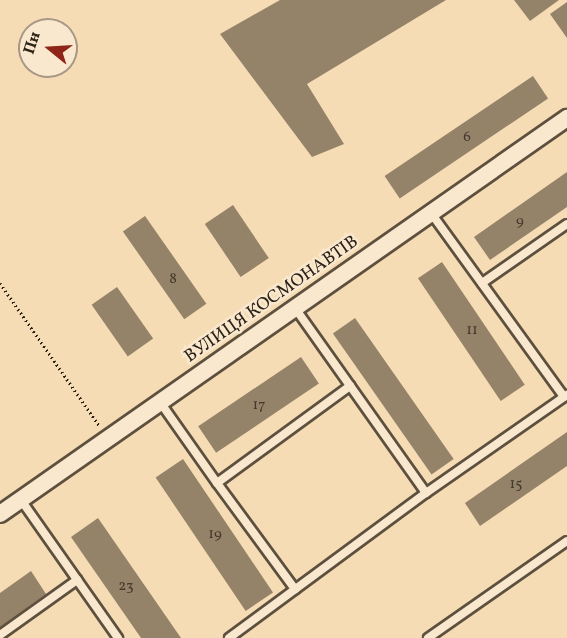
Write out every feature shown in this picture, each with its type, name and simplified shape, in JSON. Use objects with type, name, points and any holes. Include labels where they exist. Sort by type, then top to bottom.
[{"type":"street","name":"ВУЛИЦЯ КОСМОНАВТІВ","points":[[0,514],[567,118]]},
{"type":"lane","points":[[229,638],[426,493],[565,396],[431,213]]},
{"type":"lane","points":[[482,283],[567,224]]},
{"type":"lane","points":[[295,308],[426,493]]},
{"type":"lane","points":[[217,483],[350,386]]},
{"type":"lane","points":[[160,402],[295,589]]},
{"type":"lane","points":[[21,500],[118,638]]},
{"type":"lane","points":[[428,638],[567,541]]},
{"type":"lane","points":[[0,635],[77,579]]},
{"type":"path","points":[[0,282],[108,439]]},
{"type":"building","points":[[280,0],[446,0],[307,84],[344,144],[312,157],[220,34]]},
{"type":"building","points":[[514,0],[559,0],[530,21]]},
{"type":"building","points":[[567,2],[567,38],[550,14]]},
{"type":"building","points":[[533,76],[548,98],[400,198],[385,176]]},
{"type":"building","points":[[567,172],[567,207],[490,260],[474,237]]},
{"type":"building","points":[[233,205],[269,258],[241,277],[205,224]]},
{"type":"building","points":[[145,216],[206,304],[184,319],[123,231]]},
{"type":"building","points":[[442,262],[525,385],[501,401],[418,278]]},
{"type":"building","points":[[117,287],[153,339],[128,356],[92,305]]},
{"type":"building","points":[[355,318],[454,459],[432,474],[333,333]]},
{"type":"building","points":[[301,357],[319,384],[216,453],[198,426]]},
{"type":"building","points":[[567,432],[567,466],[480,526],[465,503]]},
{"type":"building","points":[[183,459],[273,592],[246,611],[156,477]]},
{"type":"building","points":[[98,518],[181,638],[141,638],[71,537]]},
{"type":"building","points":[[31,571],[46,594],[0,627],[0,593]]}]
